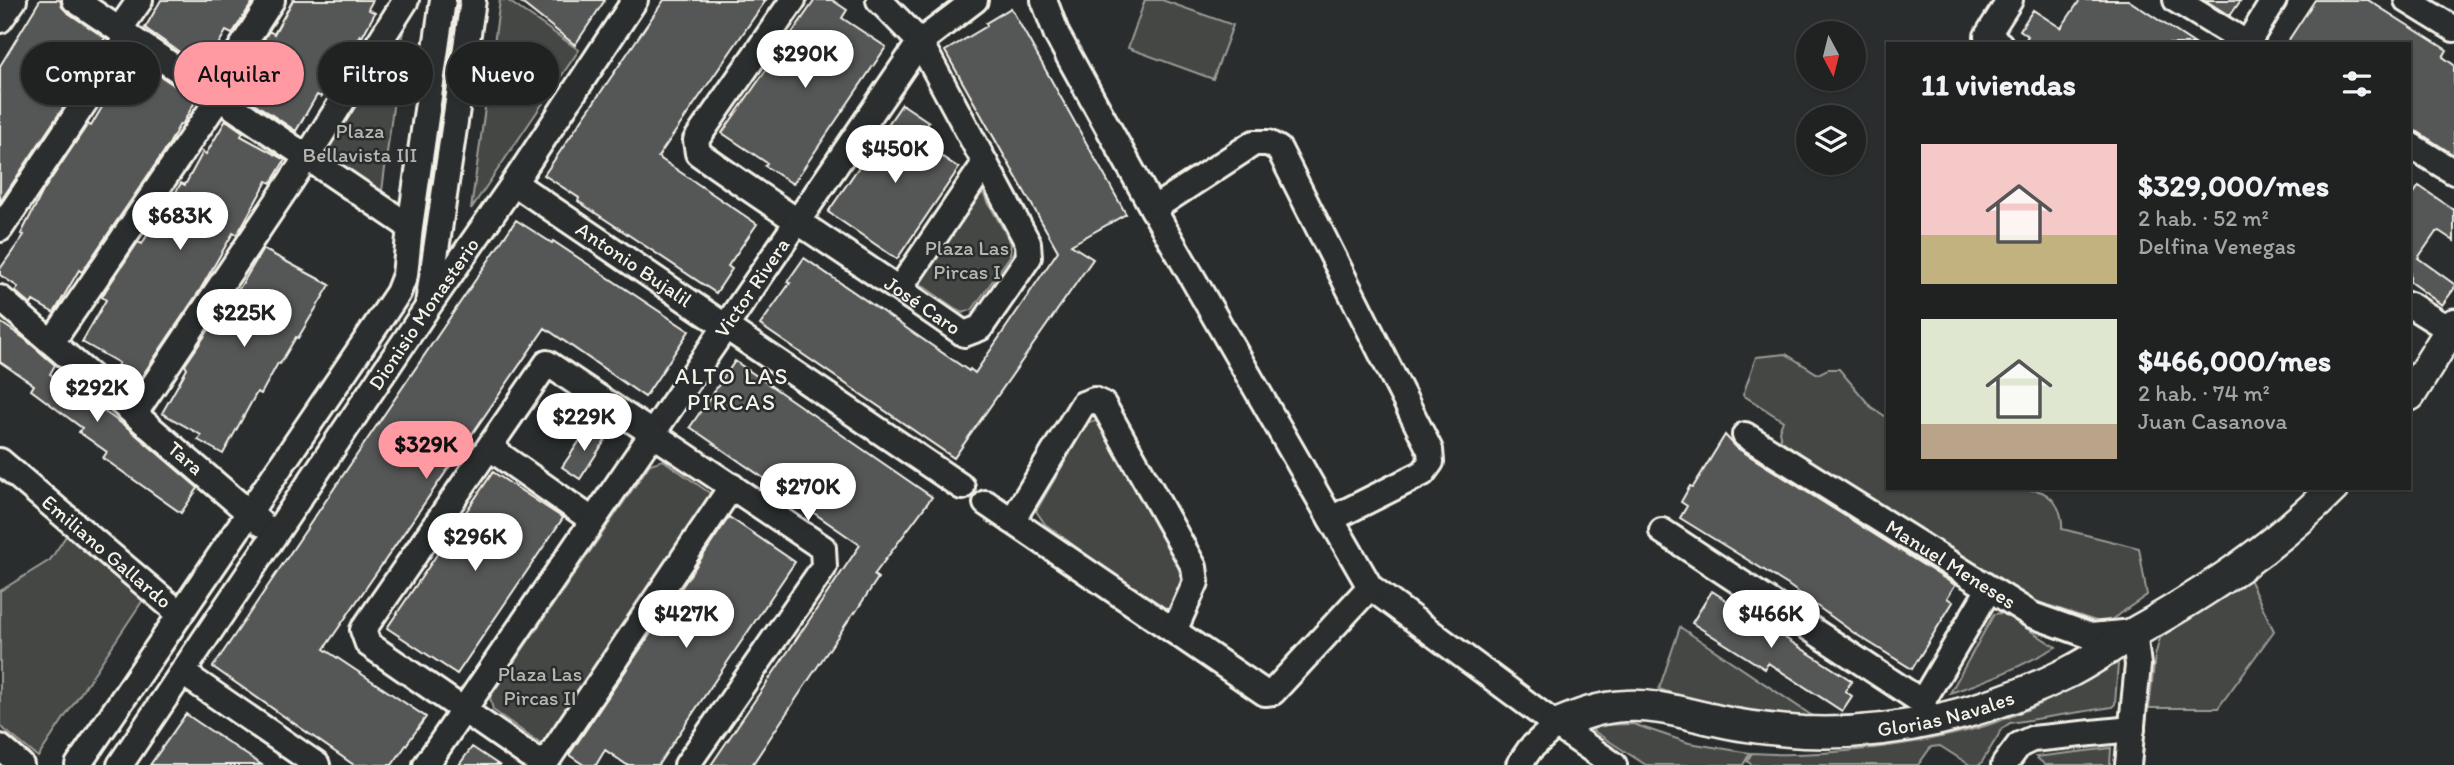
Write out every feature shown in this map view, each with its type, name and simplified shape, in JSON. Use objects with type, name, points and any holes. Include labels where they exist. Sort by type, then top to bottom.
[{"type":"street","points":[[0,20],[14,0]]},
{"type":"street","points":[[75,0],[174,67]]},
{"type":"street","points":[[0,229],[124,33],[140,0]]},
{"type":"street","points":[[247,42],[272,0]]},
{"type":"street","points":[[135,413],[307,157],[406,0]]},
{"type":"street","name":"Dionisio Monasterio","points":[[78,765],[398,293],[405,275],[443,0]]},
{"type":"street","points":[[427,308],[473,0]]},
{"type":"street","name":"Dionisio Monasterio","points":[[120,765],[635,0]]},
{"type":"street","name":"José Caro","points":[[793,0],[696,141],[698,153],[964,334],[980,328],[1029,257],[1028,243],[920,42],[879,0]]},
{"type":"street","name":"Victor Rivera","points":[[426,765],[920,42],[975,0]]},
{"type":"street","points":[[1044,0],[1057,35],[1153,209],[1370,587],[1614,765]]},
{"type":"street","points":[[1994,40],[2010,0]]},
{"type":"street","points":[[2176,0],[2245,42]]},
{"type":"street","points":[[2249,42],[2274,0]]},
{"type":"street","points":[[2407,0],[2454,29]]},
{"type":"street","points":[[52,342],[208,105]]},
{"type":"street","points":[[230,105],[410,227]]},
{"type":"street","points":[[1153,209],[1254,143],[1268,143],[1279,149],[1430,450],[1431,462],[1423,473],[1331,519]]},
{"type":"street","points":[[2411,146],[2454,172]]},
{"type":"street","points":[[900,288],[985,163]]},
{"type":"street","name":"Antonio Bujalil","points":[[514,183],[962,487]]},
{"type":"street","name":"Tara","points":[[0,298],[276,534]]},
{"type":"street","points":[[2411,306],[2452,327],[2411,393]]},
{"type":"street","points":[[687,765],[824,567],[823,548],[732,486],[653,433],[547,363],[363,630],[368,644],[543,765],[732,486]]},
{"type":"street","points":[[1012,521],[1083,404],[1094,400],[1103,404],[1194,567],[1196,582],[1174,631]]},
{"type":"street","name":"Manuel Meneses","points":[[1745,435],[2032,615],[2091,636],[2134,632]]},
{"type":"street","points":[[490,448],[592,520]]},
{"type":"street","name":"Emiliano Gallardo","points":[[1,463],[180,614]]},
{"type":"street","name":"Glorias Navales","points":[[1519,765],[1530,749],[1556,725],[1586,712],[1627,706],[1658,708],[1746,726],[1807,732],[1869,730],[1926,712],[1990,705],[2037,687],[2103,653],[2134,632],[2192,600],[2237,571],[2299,521],[2331,490]]},
{"type":"street","points":[[986,503],[1265,693],[1273,692],[1370,587]]},
{"type":"street","points":[[1662,531],[1926,712],[1989,589]]},
{"type":"street","points":[[2128,765],[2138,665],[2134,632]]},
{"type":"street","points":[[183,673],[317,765]]},
{"type":"street","points":[[2004,765],[2019,745],[2032,739],[2132,729]]},
{"type":"street","points":[[0,747],[21,765]]},
{"type":"green space","points":[[500,0],[507,0],[579,50],[559,79],[559,42],[494,42]]},
{"type":"green space","points":[[1145,0],[1162,0],[1233,25],[1213,79],[1128,48]]},
{"type":"green space","name":"Plaza Bellavista III","points":[[405,16],[402,42],[389,42]]},
{"type":"green space","name":"Plaza Bellavista III","points":[[350,105],[393,105],[382,191],[321,151]]},
{"type":"green space","points":[[485,105],[542,105],[471,209]]},
{"type":"green space","name":"Plaza Las Pircas I","points":[[979,186],[1011,243],[1010,256],[972,310],[962,313],[914,280]]},
{"type":"green space","points":[[1786,354],[1818,374],[1828,369],[1839,369],[1871,407],[1886,417],[1886,490],[2042,492],[2052,499],[2058,508],[2062,529],[2139,548],[2147,595],[2105,624],[2012,591],[1781,440],[1779,431],[1783,421],[1743,395],[1756,357]]},
{"type":"green space","points":[[1100,421],[1178,563],[1181,580],[1172,608],[1161,610],[1045,524],[1036,511],[1088,422]]},
{"type":"green space","name":"Plaza Las Pircas II","points":[[663,460],[711,494],[542,745],[493,710],[490,697],[650,464]]},
{"type":"green space","points":[[68,533],[143,600],[38,757],[0,726],[0,591],[50,560]]},
{"type":"green space","points":[[2248,577],[2274,631],[2218,708],[2149,708],[2155,656],[2160,638]]},
{"type":"green space","points":[[2002,613],[2056,647],[2004,673],[1950,693],[1994,614]]},
{"type":"green space","points":[[1680,627],[1820,721],[1730,713],[1659,689]]},
{"type":"green space","points":[[2114,663],[2118,664],[2115,704],[2112,707],[2010,723],[2003,728],[1980,765],[1970,765],[1940,746],[1931,747],[1918,765],[1752,765],[1747,761],[1752,753],[1838,752],[1959,733],[2002,720],[2035,706]]},
{"type":"green space","points":[[1633,724],[1689,743],[1750,753],[1743,765],[1646,765],[1592,730],[1599,725]]},
{"type":"green space","points":[[2111,748],[2110,765],[2045,765],[2036,757]]},
{"type":"building","points":[[40,0],[60,0],[67,12],[105,38],[103,42],[21,42],[21,105],[65,105],[0,202],[0,66]]},
{"type":"building","points":[[161,0],[254,0],[232,34],[226,31],[220,42],[174,42],[174,48],[145,28]]},
{"type":"building","points":[[293,0],[373,0],[368,9],[375,13],[362,37],[360,35],[356,42],[318,42],[318,96],[296,131],[257,105],[304,105],[304,42],[262,42],[269,31],[274,34]]},
{"type":"building","points":[[518,0],[605,0],[575,45]]},
{"type":"building","points":[[664,0],[766,0],[658,157],[757,224],[728,266],[732,269],[716,293],[591,210],[578,201],[579,198],[544,175]]},
{"type":"building","points":[[815,0],[832,0],[847,10],[842,18],[886,47],[793,184],[722,133]]},
{"type":"building","points":[[2080,0],[2128,0],[2192,42],[2024,42],[2028,36],[2020,30],[2033,10],[2061,28]]},
{"type":"building","points":[[2205,0],[2241,0],[2230,16]]},
{"type":"building","points":[[2315,0],[2368,0],[2447,50],[2443,57],[2454,65],[2454,155],[2411,130],[2411,42],[2287,42]]},
{"type":"building","points":[[1011,8],[1126,214],[1071,245],[1093,259],[954,458],[760,325],[804,258],[975,373],[1058,251],[945,51]]},
{"type":"building","points":[[160,76],[174,85],[174,105],[193,105],[82,272],[79,270],[54,313],[33,301],[31,305],[15,291],[18,287],[0,275],[0,269],[24,235],[21,234],[43,191],[88,124],[91,126],[103,105],[160,105]]},
{"type":"building","points":[[902,104],[929,122],[917,140],[959,168],[897,259],[828,212]]},
{"type":"building","points":[[226,120],[243,132],[241,136],[285,160],[271,183],[267,181],[237,235],[233,233],[200,290],[136,385],[113,372],[119,363],[82,342],[106,300],[102,297],[106,290],[138,242],[142,244],[160,213],[163,215],[181,183],[185,185],[203,152],[206,154]]},
{"type":"building","points":[[2419,186],[2454,210],[2454,241],[2439,231],[2436,232],[2418,258],[2454,284],[2454,289],[2442,305],[2411,283],[2411,198]]},
{"type":"building","points":[[516,220],[552,243],[553,241],[689,331],[645,397],[545,328],[324,649],[426,717],[392,765],[354,765],[213,667]]},
{"type":"building","points":[[263,249],[330,285],[298,338],[296,337],[280,364],[278,363],[261,394],[257,392],[223,454],[198,440],[201,435],[162,413],[187,369],[185,365],[221,312],[224,314]]},
{"type":"building","points":[[0,322],[55,365],[50,374],[128,428],[198,488],[181,513],[103,458],[107,452],[79,432],[82,428],[31,390],[34,385],[0,362]]},
{"type":"building","points":[[735,361],[932,497],[874,575],[878,578],[752,765],[711,765],[860,545],[690,427]]},
{"type":"building","points":[[589,427],[606,439],[580,479],[562,467]]},
{"type":"building","points":[[1725,435],[1737,448],[1955,585],[1947,598],[1953,602],[1912,669],[1854,633],[1788,585],[1680,518],[1687,506],[1681,502]]},
{"type":"building","points":[[493,472],[563,518],[457,674],[387,628]]},
{"type":"building","points":[[729,517],[795,562],[658,765],[627,765],[605,750],[596,765],[584,765],[569,755]]},
{"type":"building","points":[[1712,591],[1852,681],[1845,691],[1852,696],[1842,711],[1768,663],[1765,669],[1692,623]]},
{"type":"building","points":[[186,714],[199,723],[262,765],[150,765]]},
{"type":"building","points":[[472,747],[499,765],[459,765]]},
{"type":"district","name":"ALTO LAS PIRCAS","points":[[732,389]]}]
